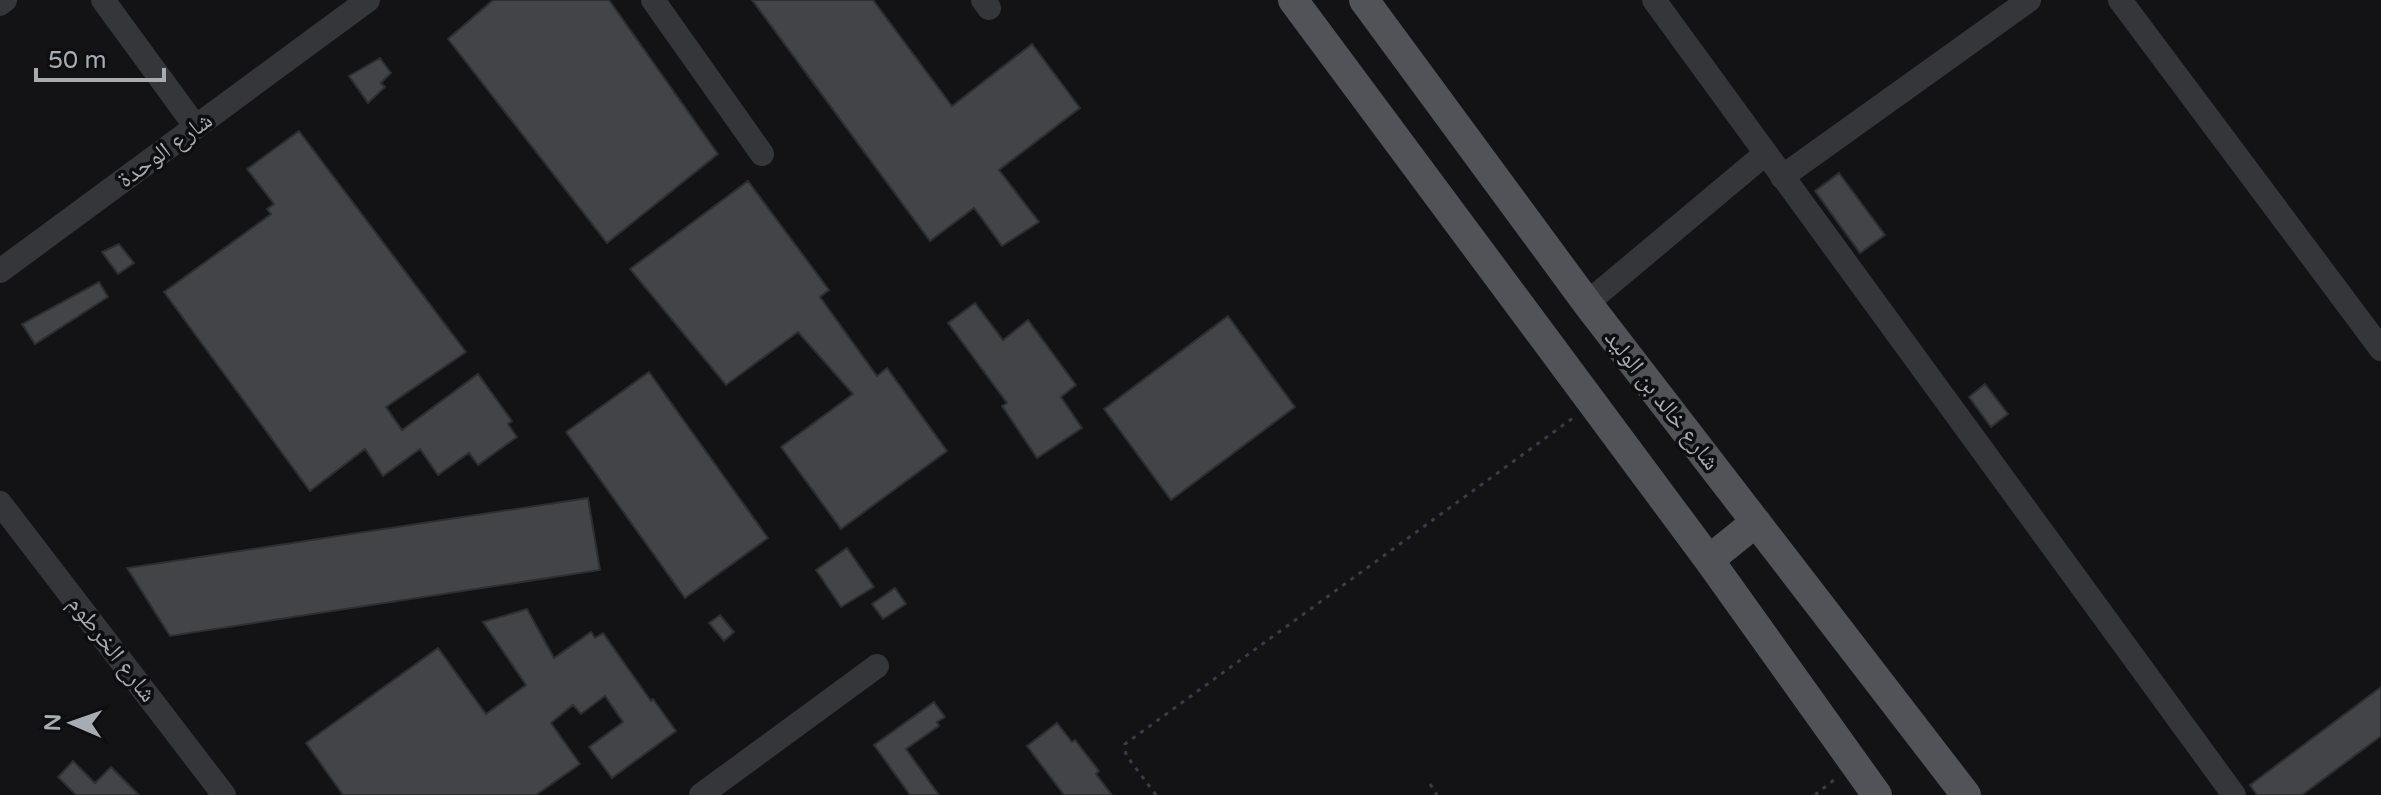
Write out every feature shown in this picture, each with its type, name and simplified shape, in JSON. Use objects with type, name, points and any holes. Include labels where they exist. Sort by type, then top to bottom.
[{"type":"main road","points":[[1293,0],[1709,560],[1877,795]]},
{"type":"main road","name":"شارع خالد بن الوليد","points":[[1364,0],[1587,303],[1966,795]]},
{"type":"main road","points":[[1709,560],[1756,522]]},
{"type":"lane","points":[[0,4],[5,0]]},
{"type":"lane","name":"شارع الوحدة","points":[[0,271],[368,0]]},
{"type":"lane","points":[[653,0],[762,154]]},
{"type":"lane","points":[[1654,0],[2234,795]]},
{"type":"lane","points":[[1782,177],[2029,0]]},
{"type":"lane","points":[[2120,0],[2381,349]]},
{"type":"lane","points":[[115,4],[196,127]]},
{"type":"lane","points":[[1587,303],[1765,154]]},
{"type":"lane","name":"شارع الخرطوم","points":[[0,503],[224,795]]},
{"type":"lane","points":[[701,795],[877,666]]},
{"type":"path","points":[[1156,795],[1126,755],[1125,744],[1592,405]]},
{"type":"path","points":[[1815,795],[1854,765]]},
{"type":"path","points":[[1430,784],[1437,795]]},
{"type":"building","points":[[493,0],[609,0],[718,154],[607,243],[448,39]]},
{"type":"building","points":[[752,0],[873,0],[952,106],[1032,44],[1080,108],[999,170],[1039,222],[1002,246],[974,208],[930,241]]},
{"type":"building","points":[[380,58],[391,73],[381,83],[385,87],[368,103],[349,76]]},
{"type":"building","points":[[299,131],[466,352],[386,407],[402,430],[478,374],[512,421],[508,424],[517,437],[478,465],[469,453],[438,475],[420,449],[383,476],[365,449],[310,491],[164,292],[271,214],[267,209],[274,204],[247,169]]},
{"type":"building","points":[[1839,173],[1885,235],[1860,253],[1815,191]]},
{"type":"building","points":[[748,181],[829,290],[820,297],[877,376],[887,368],[947,451],[841,529],[781,447],[853,394],[798,332],[726,385],[630,269]]},
{"type":"building","points":[[119,244],[134,263],[118,274],[102,252]]},
{"type":"building","points":[[99,282],[108,297],[35,344],[22,324]]},
{"type":"building","points":[[975,303],[1003,340],[1028,320],[1076,385],[1061,397],[1082,428],[1037,458],[1002,406],[1007,403],[948,323]]},
{"type":"building","points":[[1228,316],[1295,407],[1171,500],[1104,409]]},
{"type":"building","points":[[649,372],[768,538],[685,598],[566,432]]},
{"type":"building","points":[[1985,384],[2008,414],[1991,427],[1969,397]]},
{"type":"building","points":[[588,498],[600,570],[170,636],[127,568]]},
{"type":"building","points":[[847,548],[874,587],[841,607],[816,570]]},
{"type":"building","points":[[895,588],[906,604],[883,619],[872,604]]},
{"type":"building","points":[[527,609],[554,658],[591,632],[595,638],[603,633],[676,731],[612,778],[589,747],[623,722],[605,696],[581,714],[573,705],[551,723],[580,764],[536,795],[343,795],[306,743],[438,648],[486,714],[526,685],[483,622]]},
{"type":"building","points":[[720,615],[734,632],[724,641],[709,623]]},
{"type":"building","points":[[2381,687],[2381,736],[2302,795],[2257,795],[2250,785]]},
{"type":"building","points":[[934,702],[945,717],[937,722],[939,726],[906,749],[939,795],[910,795],[874,745]]},
{"type":"building","points":[[1057,723],[1099,771],[1096,774],[1112,795],[1064,795],[1027,746]]},
{"type":"building","points":[[73,761],[95,783],[111,767],[139,795],[76,795],[58,777]]}]
